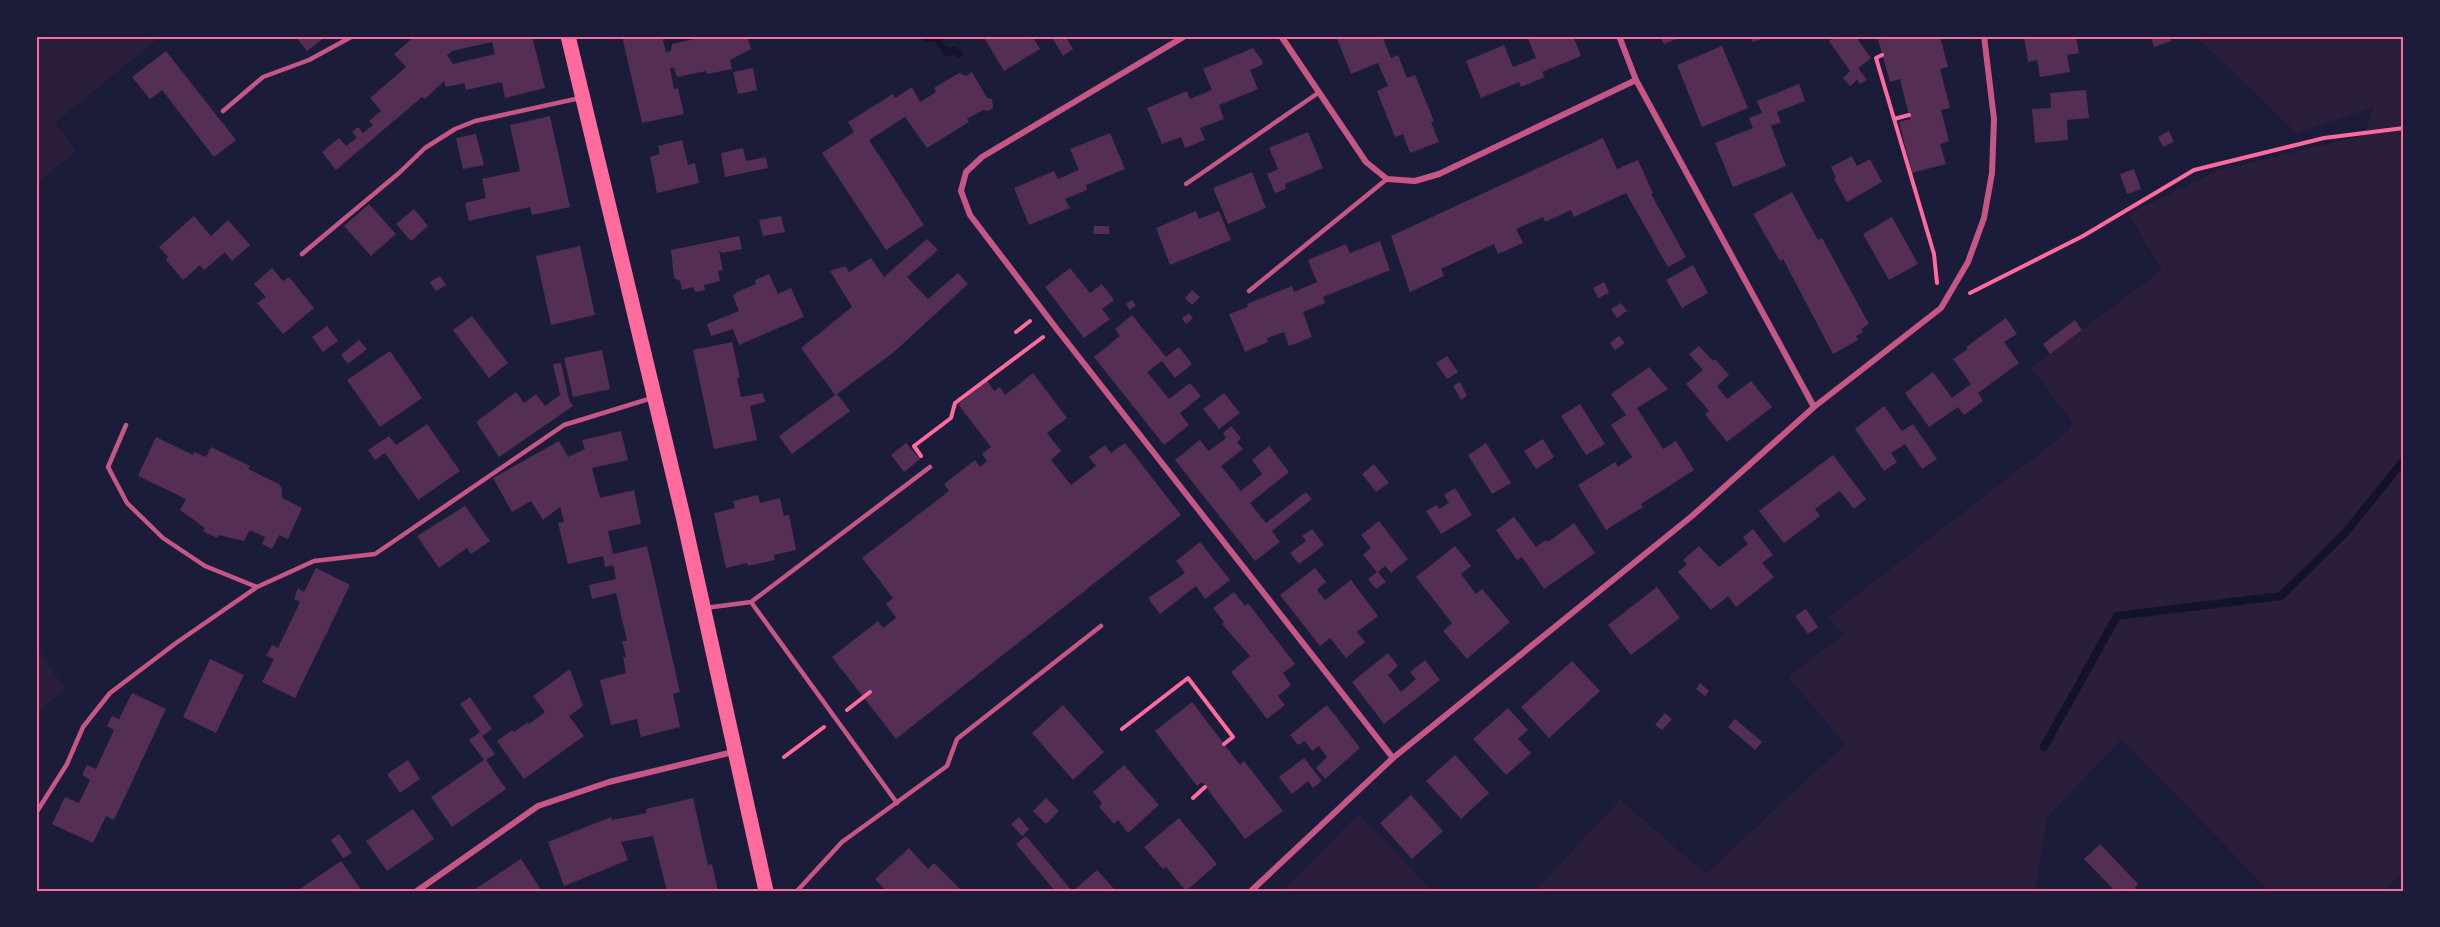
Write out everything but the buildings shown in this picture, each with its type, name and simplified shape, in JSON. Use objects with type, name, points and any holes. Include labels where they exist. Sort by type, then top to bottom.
[{"type":"main road","points":[[568,36],[705,608],[734,752],[766,891]]},
{"type":"street","points":[[1185,36],[982,157],[966,172],[961,192],[970,215],[1056,328],[1393,758]]},
{"type":"street","points":[[1281,36],[1365,162],[1387,179],[1415,181],[1439,174],[1636,80]]},
{"type":"street","points":[[1619,36],[1636,80],[1814,407]]},
{"type":"street","points":[[1251,891],[1393,758],[1488,678],[1692,516],[1814,407],[1941,308],[1968,262],[1984,218],[1992,173],[1994,119],[1984,36]]},
{"type":"street","points":[[417,891],[538,806],[609,782],[734,752]]},
{"type":"lane","points":[[223,111],[263,76],[309,60],[352,36]]},
{"type":"lane","points":[[1186,184],[1318,93]]},
{"type":"lane","points":[[302,254],[399,173],[425,148],[455,129],[475,121],[583,97]]},
{"type":"lane","points":[[1249,291],[1387,179]]},
{"type":"lane","points":[[36,813],[67,764],[83,727],[110,693],[176,643],[257,587],[314,561],[375,554],[564,425],[655,397]]},
{"type":"lane","points":[[126,425],[108,467],[128,503],[163,538],[205,566],[257,587]]},
{"type":"lane","points":[[705,608],[751,602],[930,467]]},
{"type":"lane","points":[[751,602],[897,803]]},
{"type":"lane","points":[[797,891],[842,843],[947,766],[957,739],[1101,626]]},
{"type":"path","points":[[1882,56],[1876,58],[1934,254],[1941,308],[2083,236],[2194,170],[2324,138],[2404,128]]},
{"type":"path","points":[[1894,119],[1909,115]]},
{"type":"path","points":[[930,467],[914,446],[951,418],[955,403],[1056,328]]},
{"type":"path","points":[[1122,729],[1188,678],[1233,737],[1224,744]]},
{"type":"path","points":[[1193,798],[1205,787]]},
{"type":"shaded area","points":[[36,36],[161,36],[55,123],[76,151],[36,184]]},
{"type":"shaded area","points":[[941,36],[944,45],[949,48],[955,46],[961,50],[963,55],[959,58],[953,54],[946,57],[935,42],[924,42],[923,38]]},
{"type":"shaded area","points":[[2196,36],[2404,36],[2404,869],[2384,891],[2269,891],[2122,739],[2047,817],[2035,891],[1535,891],[1620,800],[1706,874],[1845,744],[1788,677],[1844,634],[1827,618],[2067,432],[2073,423],[2031,368],[2162,270],[2128,214],[2217,171],[2364,135],[2374,107],[2296,133]]},
{"type":"shaded area","points":[[36,646],[65,689],[36,714]]},
{"type":"shaded area","points":[[1358,814],[1433,891],[1283,891]]},
{"type":"waterway","points":[[2044,747],[2117,616],[2281,596],[2345,533],[2404,460]]}]
